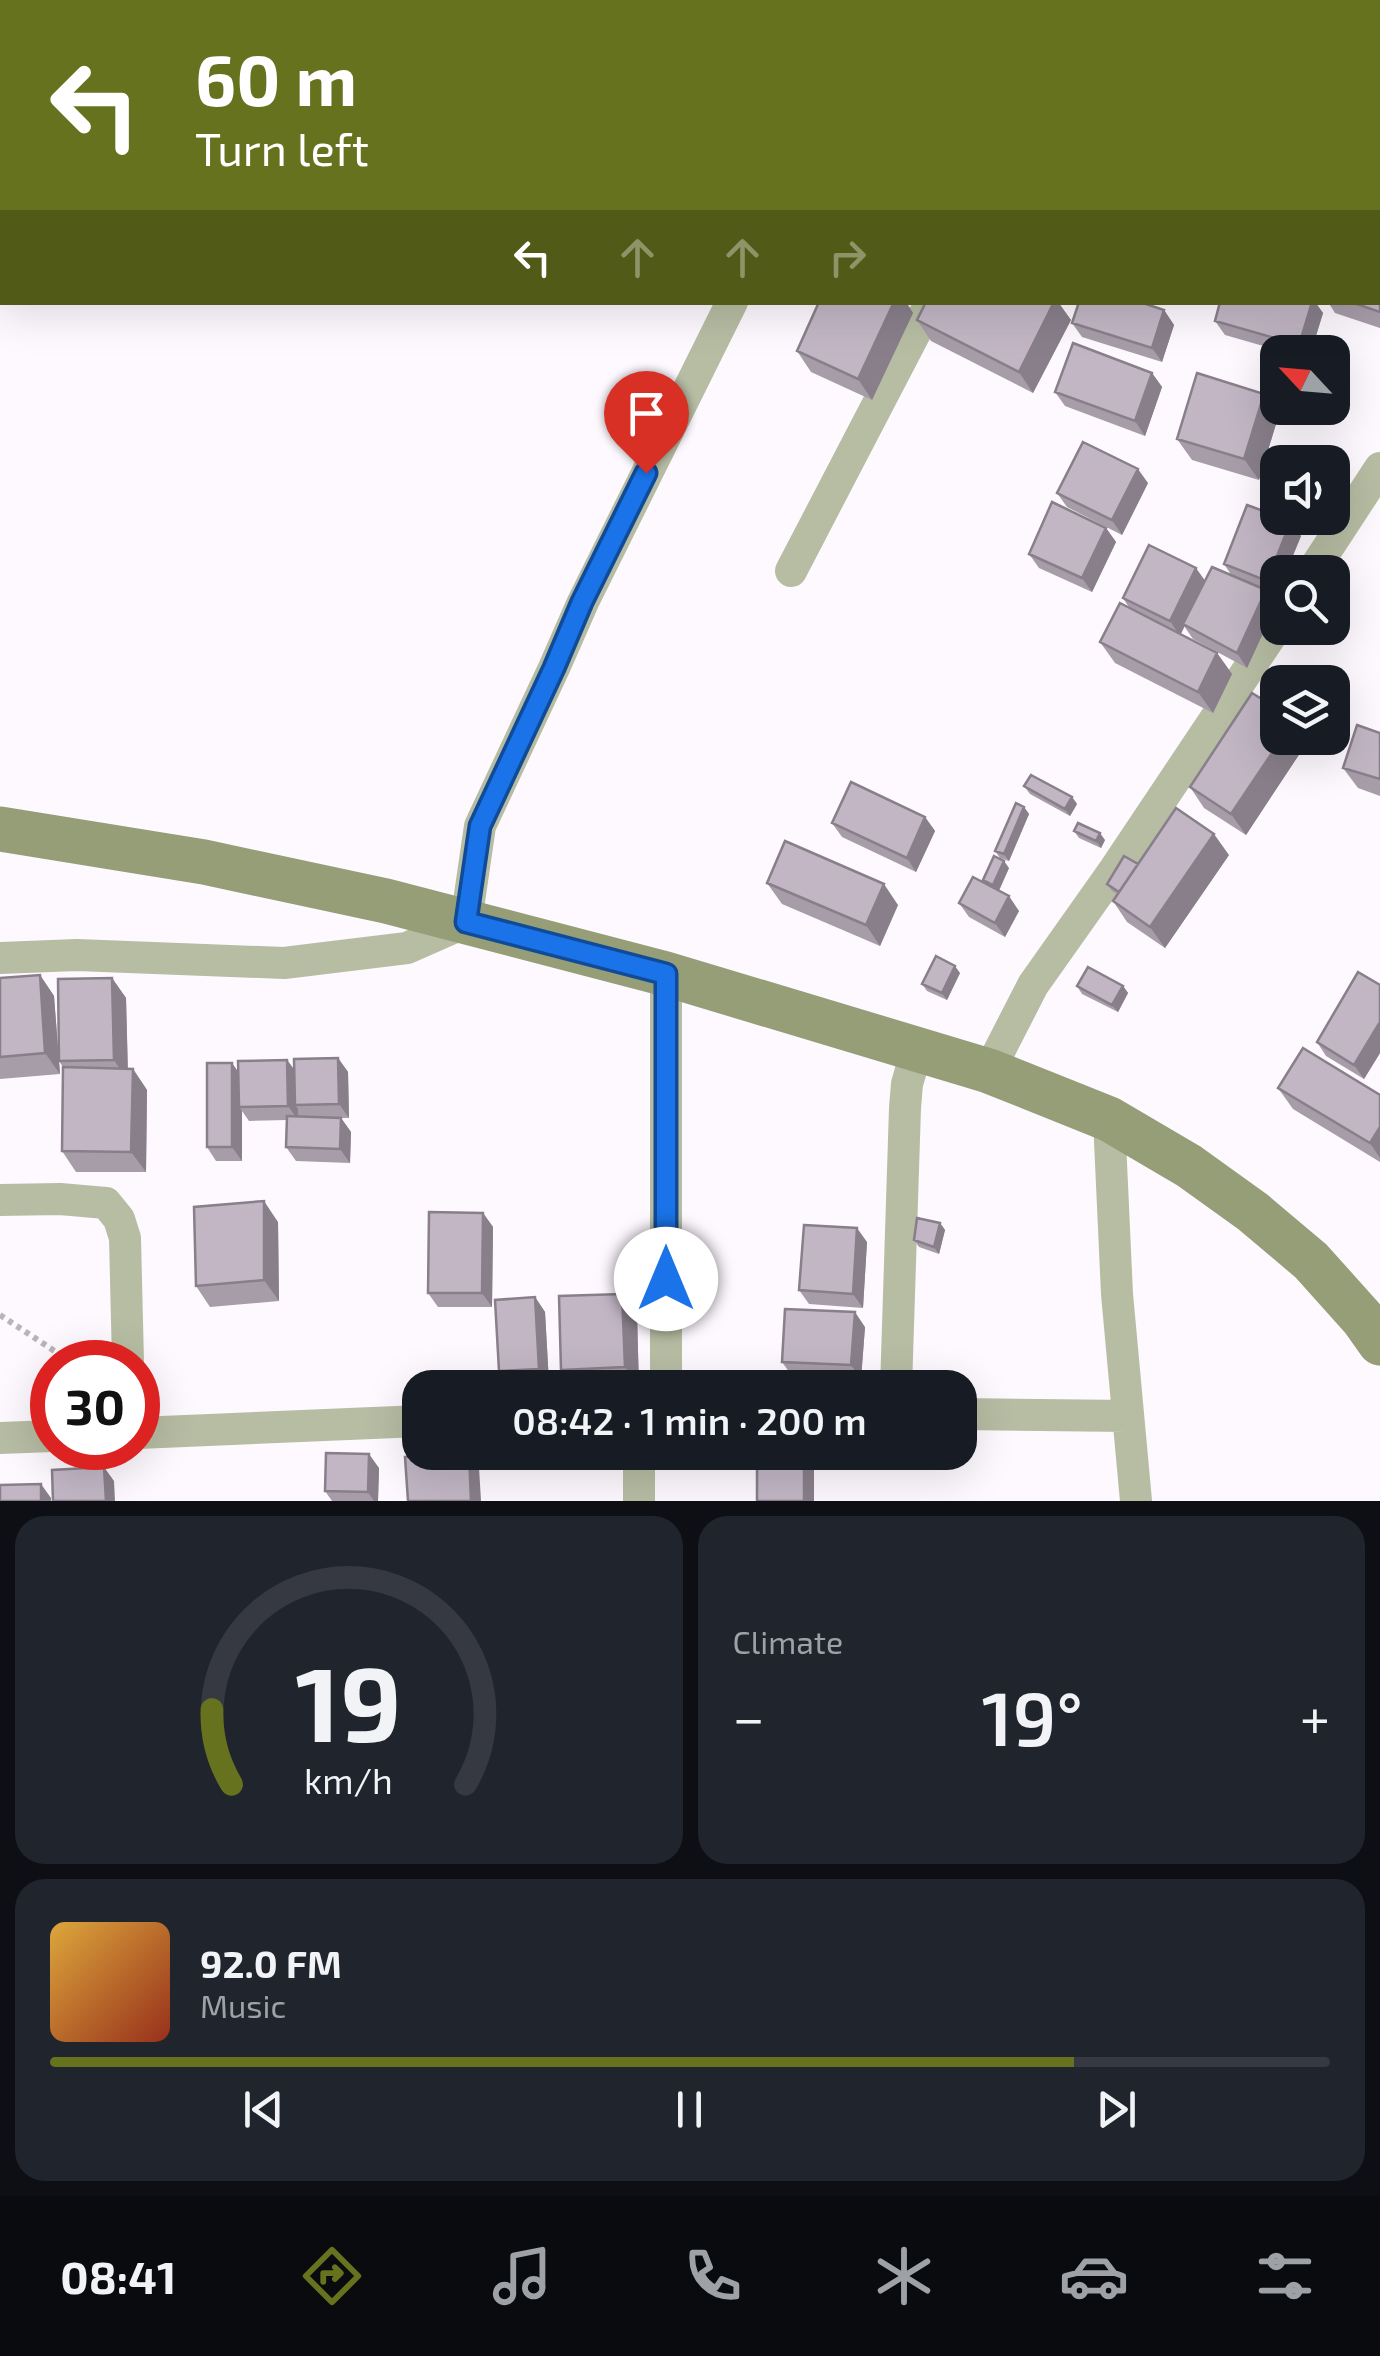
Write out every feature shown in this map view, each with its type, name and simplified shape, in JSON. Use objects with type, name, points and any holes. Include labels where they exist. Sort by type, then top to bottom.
[{"type":"main road","points":[[0,829],[204,862],[386,901],[666,974],[989,1071],[1108,1119],[1189,1166],[1312,1261],[1363,1318],[1380,1344]]},
{"type":"street","points":[[0,958],[77,955],[284,964],[407,948],[466,922],[480,826],[582,602],[730,305]]},
{"type":"street","points":[[791,571],[930,305]]},
{"type":"street","points":[[1323,555],[1380,468]]},
{"type":"street","points":[[989,1071],[1033,985],[1265,645]]},
{"type":"street","points":[[666,974],[666,1370]]},
{"type":"street","points":[[897,1370],[904,1108],[916,1049]]},
{"type":"street","points":[[1108,1119],[1117,1294],[1136,1501]]},
{"type":"street","points":[[0,1200],[106,1203],[119,1219],[125,1238],[127,1340]]},
{"type":"street","points":[[977,1414],[1128,1416]]},
{"type":"street","points":[[160,1432],[402,1423]]},
{"type":"street","points":[[0,1438],[30,1437]]},
{"type":"street","points":[[639,1470],[640,1501]]},
{"type":"path","points":[[0,1316],[38,1340]]},
{"type":"building","points":[[818,305],[893,305],[858,379],[797,351]]},
{"type":"building","points":[[924,305],[1052,305],[1019,372],[917,320]]},
{"type":"building","points":[[1078,305],[1149,305],[1164,310],[1152,348],[1072,323]]},
{"type":"building","points":[[1219,305],[1311,305],[1302,335],[1264,335],[1215,321]]},
{"type":"building","points":[[1360,305],[1380,305],[1380,312]]},
{"type":"building","points":[[1073,343],[1152,373],[1135,421],[1055,392]]},
{"type":"building","points":[[1197,373],[1260,393],[1260,407],[1244,459],[1177,439]]},
{"type":"building","points":[[1083,442],[1138,469],[1112,520],[1057,493]]},
{"type":"building","points":[[1052,502],[1106,528],[1082,578],[1029,554]]},
{"type":"building","points":[[1247,505],[1260,510],[1260,535],[1285,535],[1277,555],[1260,555],[1260,578],[1224,564]]},
{"type":"building","points":[[1149,545],[1196,568],[1170,621],[1123,598]]},
{"type":"building","points":[[1212,567],[1260,587],[1260,603],[1237,653],[1183,624]]},
{"type":"building","points":[[1120,603],[1217,653],[1198,692],[1100,642]]},
{"type":"building","points":[[1252,693],[1260,698],[1260,755],[1271,755],[1231,814],[1190,787]]},
{"type":"building","points":[[1357,725],[1380,733],[1380,779],[1343,768]]},
{"type":"building","points":[[1031,775],[1072,797],[1065,809],[1024,786]]},
{"type":"building","points":[[851,782],[925,817],[907,858],[832,823]]},
{"type":"building","points":[[1016,803],[1024,807],[1004,854],[995,851]]},
{"type":"building","points":[[1176,808],[1214,834],[1150,927],[1113,901]]},
{"type":"building","points":[[1078,823],[1100,833],[1096,841],[1074,831]]},
{"type":"building","points":[[785,841],[884,884],[866,925],[767,883]]},
{"type":"building","points":[[994,856],[1004,861],[993,885],[983,880]]},
{"type":"building","points":[[1124,856],[1138,864],[1119,892],[1107,884]]},
{"type":"building","points":[[973,877],[1009,896],[995,923],[959,903]]},
{"type":"building","points":[[936,956],[955,966],[942,993],[922,984]]},
{"type":"building","points":[[1088,967],[1123,986],[1112,1005],[1077,986]]},
{"type":"building","points":[[1358,972],[1380,985],[1380,1022],[1354,1065],[1317,1042]]},
{"type":"building","points":[[40,975],[45,1053],[0,1057],[0,978]]},
{"type":"building","points":[[112,978],[114,1060],[59,1061],[58,979]]},
{"type":"building","points":[[1303,1048],[1380,1095],[1380,1127],[1370,1143],[1278,1088]]},
{"type":"building","points":[[338,1058],[339,1104],[295,1105],[294,1059]]},
{"type":"building","points":[[287,1060],[288,1106],[239,1107],[238,1061]]},
{"type":"building","points":[[207,1063],[232,1063],[232,1147],[207,1147]]},
{"type":"building","points":[[63,1067],[133,1069],[131,1152],[62,1151]]},
{"type":"building","points":[[287,1116],[341,1118],[340,1149],[286,1147]]},
{"type":"building","points":[[264,1201],[264,1280],[196,1286],[194,1207]]},
{"type":"building","points":[[429,1212],[483,1213],[482,1293],[428,1293]]},
{"type":"building","points":[[917,1218],[940,1223],[934,1247],[914,1240]]},
{"type":"building","points":[[804,1225],[857,1228],[853,1294],[799,1290]]},
{"type":"building","points":[[622,1294],[625,1367],[561,1370],[559,1296]]},
{"type":"building","points":[[535,1297],[539,1369],[499,1370],[495,1300]]},
{"type":"building","points":[[785,1309],[855,1312],[851,1365],[782,1362]]},
{"type":"building","points":[[326,1453],[369,1454],[368,1492],[325,1491]]},
{"type":"building","points":[[52,1470],[104,1470],[106,1501],[53,1501]]},
{"type":"building","points":[[406,1470],[470,1470],[471,1501],[408,1501]]},
{"type":"building","points":[[757,1470],[804,1470],[804,1501],[757,1501]]},
{"type":"building","points":[[41,1484],[41,1501],[0,1501],[0,1485]]},
{"type":"route","points":[[646,473],[582,602],[480,826],[466,922],[666,974],[666,1279]]}]
